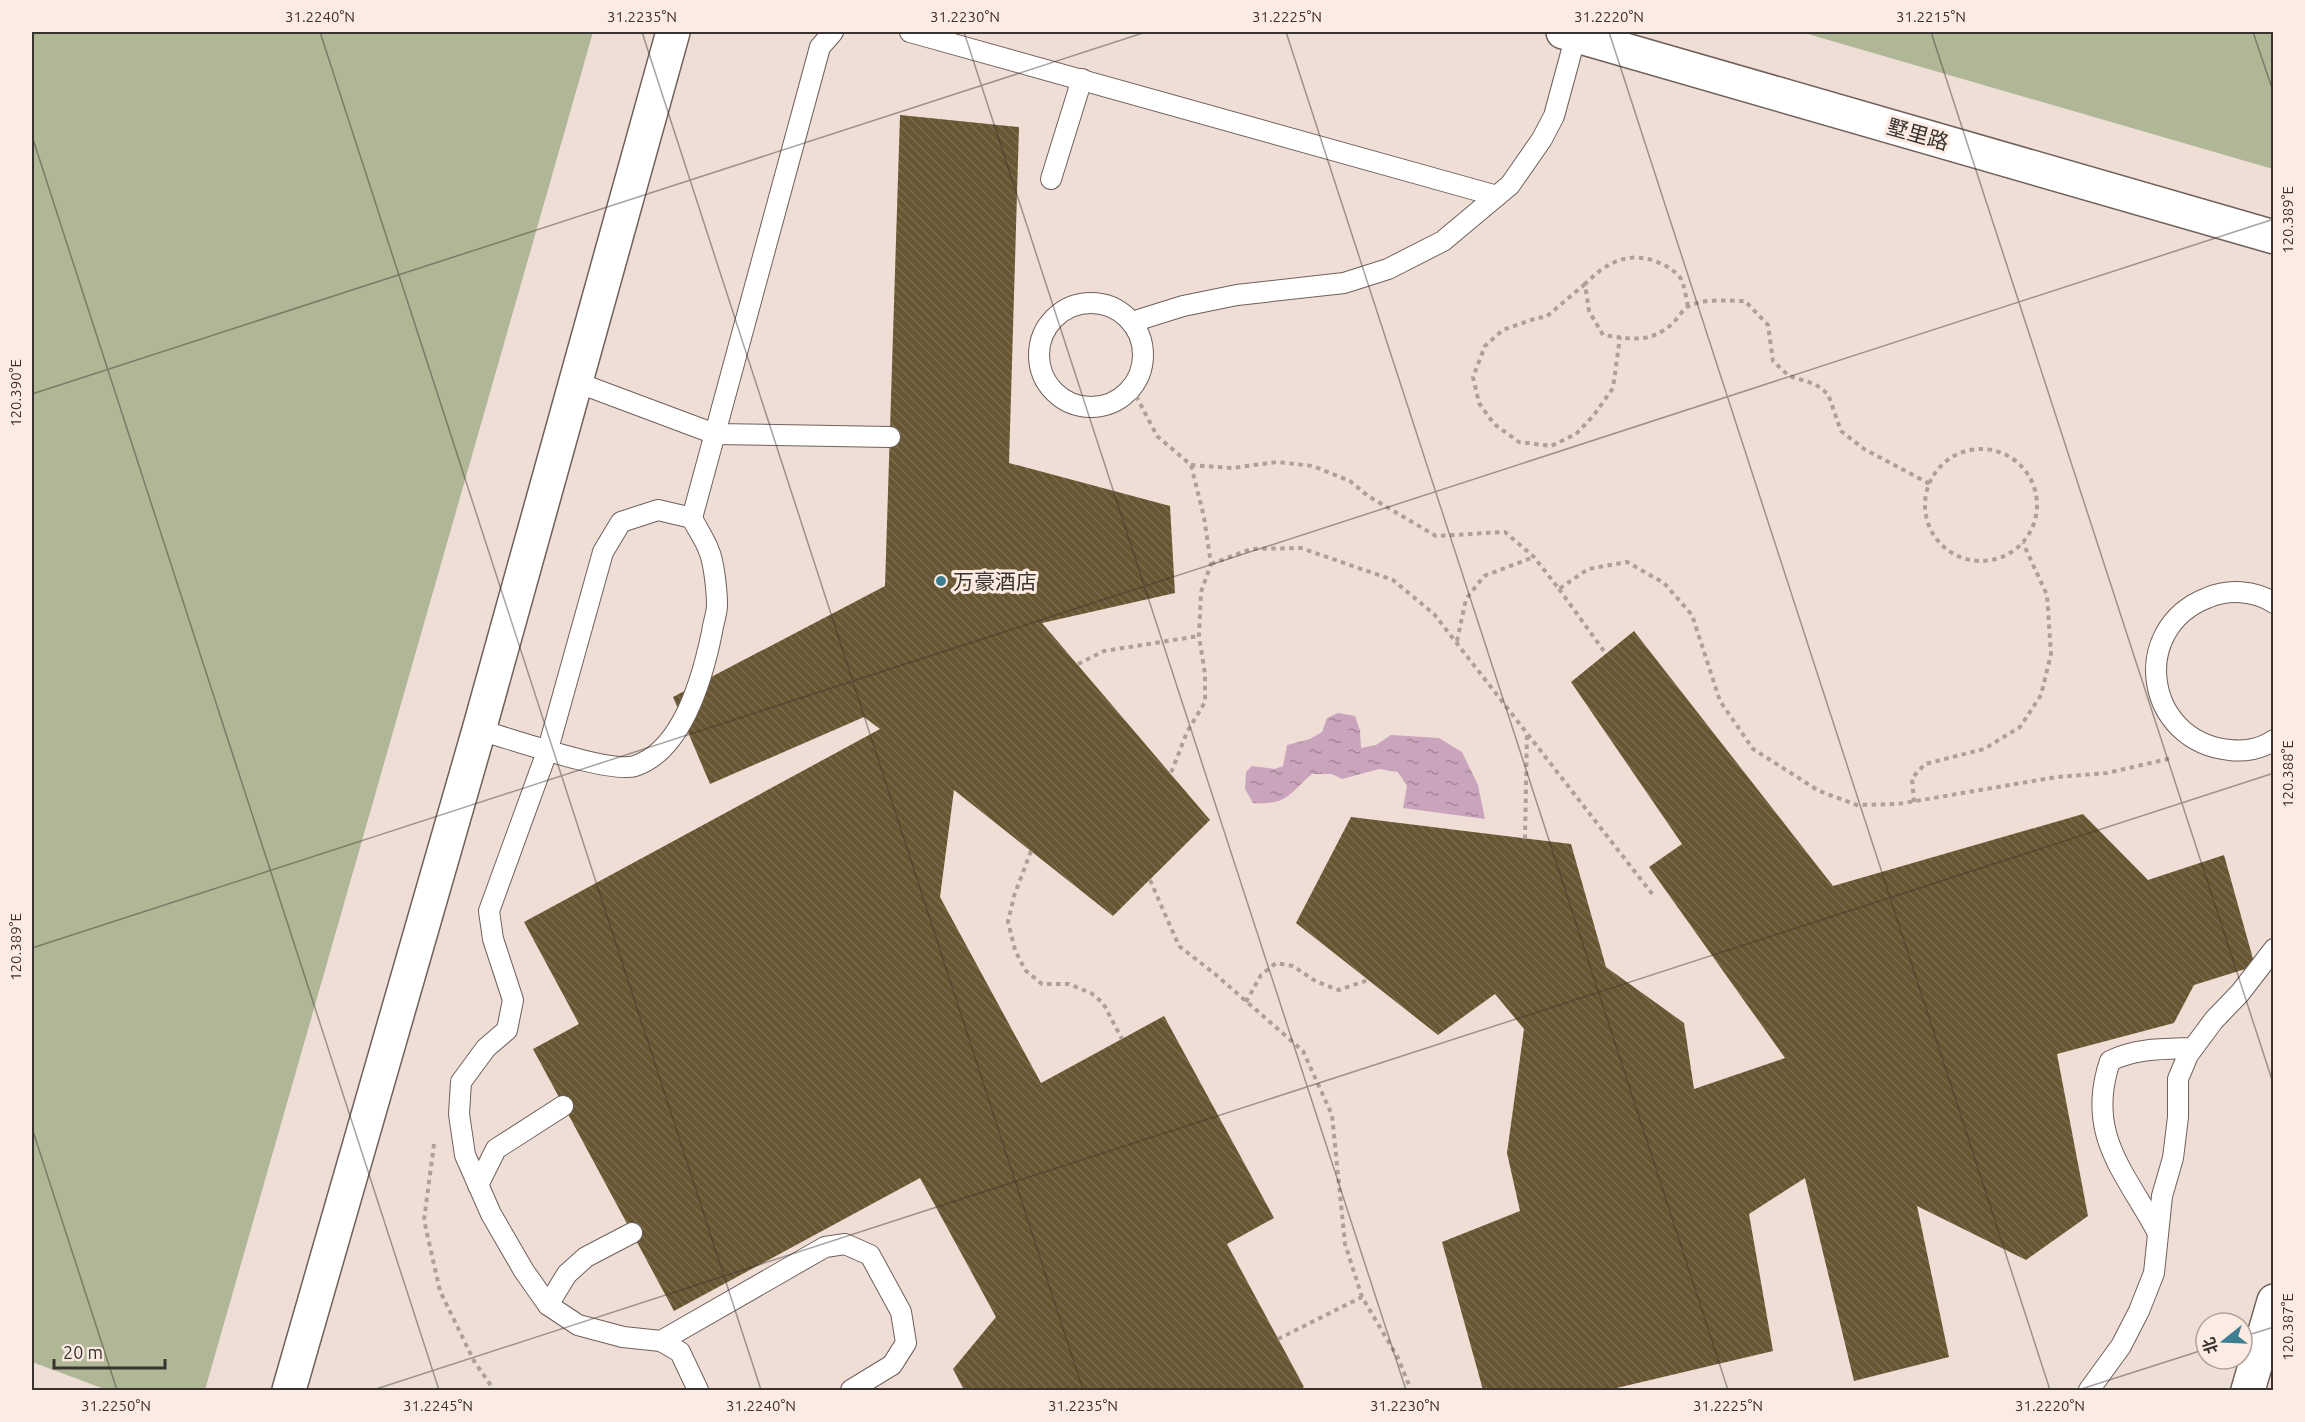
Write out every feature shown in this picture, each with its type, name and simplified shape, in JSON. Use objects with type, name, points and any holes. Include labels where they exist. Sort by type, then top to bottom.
[{"type":"street","points":[[289,1390],[479,730],[673,32]]},
{"type":"street","name":"墅里路","points":[[1570,33],[2274,237]]},
{"type":"street","points":[[2248,1390],[2274,1301]]},
{"type":"lane","points":[[479,730],[598,764],[634,766],[660,751],[673,736],[693,700],[706,660],[717,605],[710,551],[692,518],[820,47],[833,32]]},
{"type":"lane","points":[[910,32],[1497,196]]},
{"type":"lane","points":[[1132,322],[1183,306],[1237,295],[1344,283],[1388,269],[1443,241],[1510,185],[1542,139],[1554,116],[1570,33]]},
{"type":"lane","points":[[1051,179],[1082,80]]},
{"type":"lane","points":[[1086,303],[1103,304],[1119,311],[1132,322],[1140,338],[1143,355],[1141,372],[1132,388],[1120,400],[1104,406],[1087,408],[1070,404],[1056,394],[1045,381],[1039,365],[1038,347],[1044,331],[1054,317],[1069,308],[1086,303]]},
{"type":"lane","points":[[576,382],[715,434],[890,437]]},
{"type":"lane","points":[[692,518],[657,510],[621,522],[603,552],[548,749],[489,911],[494,939],[513,1000],[507,1030],[486,1048],[461,1082],[459,1113],[465,1155],[491,1214],[524,1271],[548,1305],[578,1325],[623,1337],[661,1341],[680,1352],[698,1390]]},
{"type":"lane","points":[[2272,746],[2241,752],[2214,749],[2188,737],[2169,717],[2158,692],[2155,664],[2162,640],[2175,618],[2194,603],[2218,593],[2243,592],[2274,603]]},
{"type":"lane","points":[[2090,1390],[2121,1346],[2139,1311],[2154,1273],[2162,1196],[2174,1148],[2178,1116],[2178,1079],[2187,1055],[2274,949]]},
{"type":"lane","points":[[2158,1233],[2140,1199],[2116,1163],[2105,1130],[2101,1104],[2102,1083],[2109,1061],[2124,1054],[2145,1050],[2193,1048]]},
{"type":"lane","points":[[478,1185],[496,1149],[563,1106]]},
{"type":"lane","points":[[548,1305],[567,1274],[586,1257],[632,1233]]},
{"type":"lane","points":[[661,1341],[825,1247],[845,1244],[870,1255],[901,1312],[906,1343],[891,1365],[851,1390]]},
{"type":"path","points":[[1620,337],[1613,388],[1594,416],[1576,434],[1551,446],[1518,442],[1494,424],[1479,403],[1473,377],[1485,346],[1503,330],[1546,317],[1599,270],[1620,259],[1641,256],[1667,266],[1681,280],[1688,306]]},
{"type":"path","points":[[1585,284],[1589,311],[1603,335],[1620,337],[1655,337],[1673,324],[1688,306],[1709,302],[1745,301],[1768,325],[1773,361],[1789,376],[1815,384],[1828,394],[1841,431],[1864,448],[1930,484]]},
{"type":"path","points":[[1132,388],[1157,436],[1191,465],[1204,517],[1211,564],[1201,592],[1199,636],[1205,674],[1205,702],[1186,732],[1171,773]]},
{"type":"path","points":[[1972,450],[1991,450],[2008,456],[2023,467],[2033,483],[2037,501],[2036,520],[2028,537],[2015,551],[1999,559],[1981,562],[1963,559],[1947,550],[1935,536],[1927,520],[1925,502],[1930,484],[1939,468],[1954,456],[1972,450]]},
{"type":"path","points":[[1191,465],[1232,468],[1277,462],[1313,466],[1350,481],[1368,496],[1436,536],[1505,532],[1534,557],[1606,654]]},
{"type":"path","points":[[1914,802],[1912,778],[1925,764],[1983,749],[2020,727],[2041,695],[2051,654],[2047,595],[2023,543]]},
{"type":"path","points":[[1211,564],[1251,549],[1301,548],[1393,580],[1434,614],[1653,895]]},
{"type":"path","points":[[1456,642],[1466,599],[1484,576],[1534,557]]},
{"type":"path","points":[[1558,589],[1588,569],[1627,562],[1664,583],[1692,615],[1720,701],[1753,749],[1819,791],[1857,805],[1914,802],[2047,779],[2108,773],[2214,749]]},
{"type":"path","points":[[1078,664],[1104,651],[1199,636]]},
{"type":"path","points":[[1525,838],[1527,732]]},
{"type":"path","points":[[1030,851],[1014,896],[1008,922],[1015,950],[1025,970],[1042,984],[1069,984],[1091,993],[1102,1003],[1122,1039]]},
{"type":"path","points":[[1150,880],[1179,946],[1215,974],[1303,1051],[1332,1115],[1345,1244],[1362,1297],[1398,1358],[1411,1390]]},
{"type":"path","points":[[1246,1002],[1261,975],[1276,963],[1293,966],[1317,982],[1339,990],[1368,980]]},
{"type":"path","points":[[459,1113],[432,1147],[424,1220],[440,1291],[474,1361],[494,1390]]},
{"type":"path","points":[[1278,1339],[1362,1297]]},
{"type":"green space","points":[[32,32],[593,32],[205,1390],[107,1390],[32,1362]]},
{"type":"green space","points":[[1801,32],[2273,32],[2273,169]]},
{"type":"water","points":[[1338,713],[1355,716],[1360,731],[1361,748],[1376,745],[1391,735],[1439,738],[1462,752],[1478,785],[1485,819],[1403,808],[1407,786],[1398,772],[1379,769],[1342,779],[1332,774],[1312,774],[1281,800],[1253,803],[1245,789],[1246,772],[1252,766],[1275,769],[1283,766],[1287,745],[1310,739],[1322,732],[1327,718]]},
{"type":"building","points":[[900,115],[1019,127],[1009,463],[1170,506],[1175,593],[1042,623],[1210,820],[1113,916],[954,790],[940,897],[1041,1083],[1164,1016],[1274,1218],[1227,1244],[1304,1387],[1298,1390],[964,1390],[953,1369],[996,1317],[920,1178],[674,1311],[533,1049],[579,1024],[524,922],[880,729],[864,717],[710,784],[673,697],[885,586]]},
{"type":"building","points":[[1634,631],[1833,886],[2083,814],[2148,880],[2224,855],[2255,966],[2194,985],[2174,1023],[2057,1054],[2088,1216],[2026,1260],[1917,1206],[1949,1357],[1854,1381],[1805,1178],[1749,1214],[1773,1351],[1608,1390],[1483,1390],[1442,1242],[1520,1211],[1507,1153],[1524,1029],[1495,994],[1438,1035],[1296,923],[1351,817],[1571,844],[1606,967],[1684,1023],[1694,1089],[1785,1058],[1649,867],[1682,844],[1571,682]]},
{"type":"place","name":"万豪酒店","points":[[941,581]]}]
